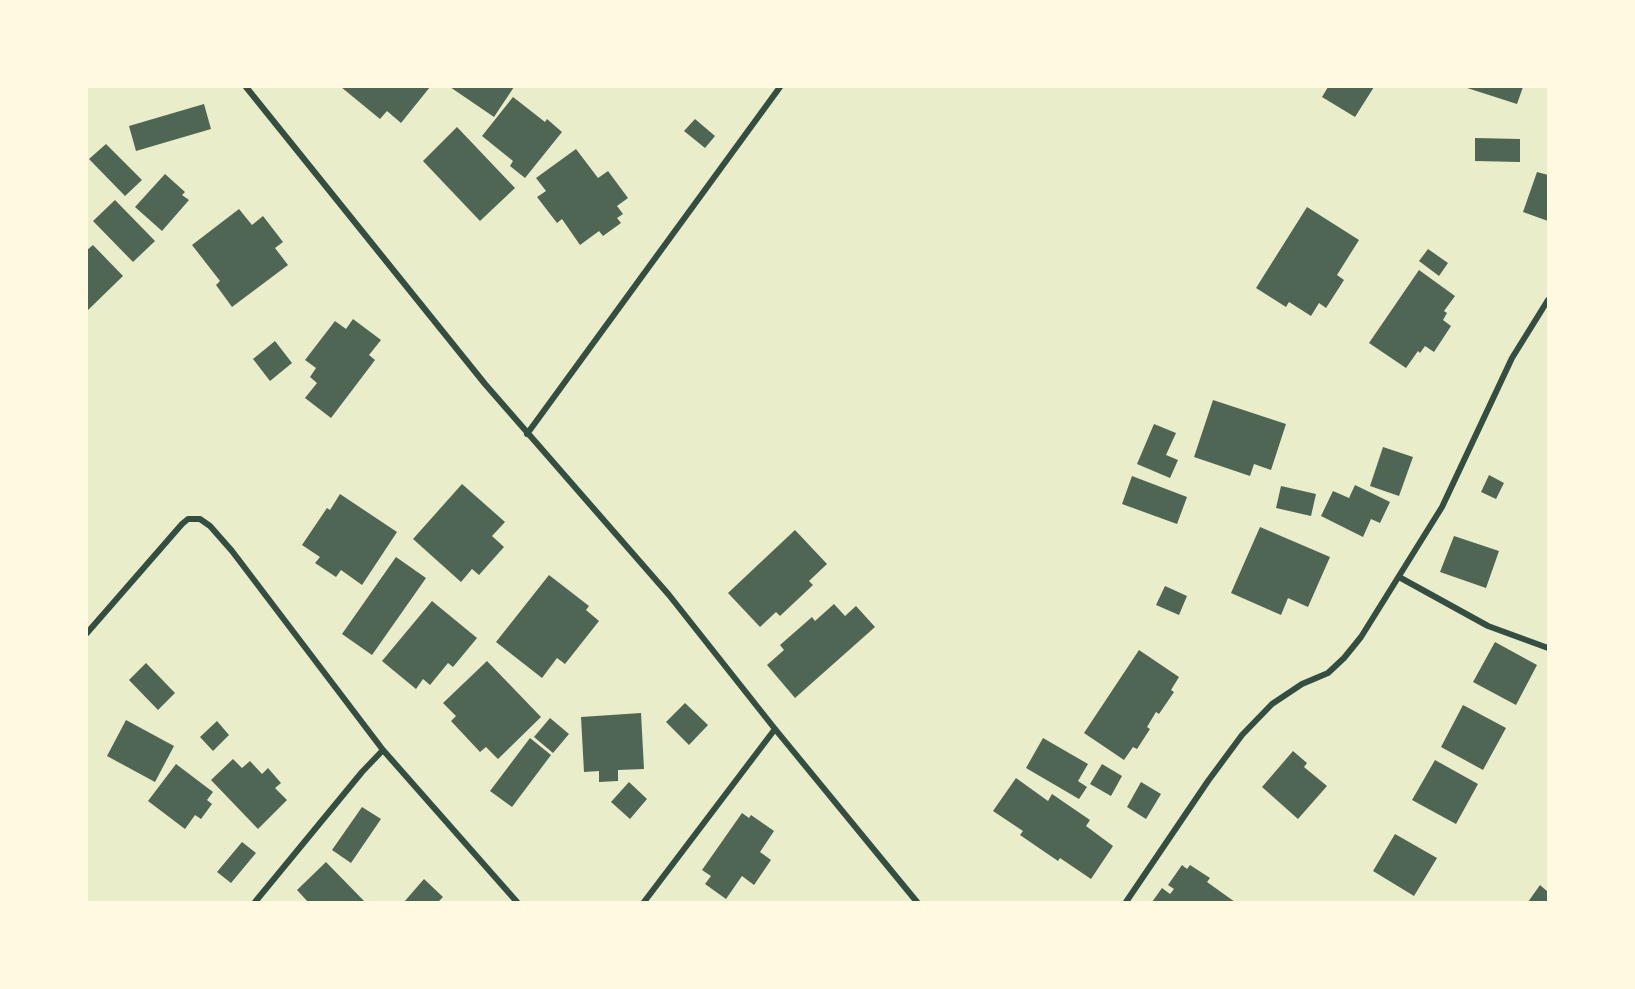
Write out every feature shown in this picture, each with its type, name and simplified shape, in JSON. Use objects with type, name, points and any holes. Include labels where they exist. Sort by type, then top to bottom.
[{"type":"street","points":[[246,87],[478,375],[669,595],[774,729],[917,902]]},
{"type":"street","points":[[528,434],[780,87]]},
{"type":"street","points":[[1126,902],[1242,735],[1272,704],[1302,684],[1328,673],[1361,637],[1442,507],[1512,358],[1548,300]]},
{"type":"street","points":[[87,633],[182,524],[188,519],[200,519],[210,526],[232,551],[383,750],[516,902]]},
{"type":"street","points":[[1399,577],[1488,626],[1548,648]]},
{"type":"street","points":[[644,902],[774,729]]},
{"type":"street","points":[[255,902],[362,772],[383,750]]},
{"type":"building","points":[[341,87],[430,87],[401,123],[387,111],[380,119]]},
{"type":"building","points":[[450,87],[514,87],[494,117]]},
{"type":"building","points":[[1328,87],[1374,87],[1355,117],[1322,97]]},
{"type":"building","points":[[1464,87],[1523,87],[1517,104]]},
{"type":"building","points":[[513,97],[545,122],[547,119],[562,132],[525,178],[510,166],[513,161],[482,136]]},
{"type":"building","points":[[204,104],[211,129],[136,151],[129,126]]},
{"type":"building","points":[[695,119],[715,136],[705,148],[684,131]]},
{"type":"building","points":[[457,127],[515,188],[480,221],[423,161]]},
{"type":"building","points":[[1475,138],[1520,139],[1520,162],[1475,161]]},
{"type":"building","points":[[106,144],[142,180],[125,196],[89,159]]},
{"type":"building","points":[[576,149],[598,178],[608,171],[628,198],[617,206],[623,214],[617,218],[621,223],[603,236],[599,231],[580,245],[562,219],[557,223],[537,197],[546,191],[536,178]]},
{"type":"building","points":[[1537,172],[1548,175],[1548,221],[1523,212]]},
{"type":"building","points":[[165,174],[185,192],[182,195],[189,200],[162,231],[135,207]]},
{"type":"building","points":[[115,200],[155,241],[133,262],[93,221]]},
{"type":"building","points":[[1307,207],[1359,240],[1337,275],[1344,280],[1326,308],[1319,303],[1311,316],[1289,302],[1286,307],[1256,288]]},
{"type":"building","points":[[239,209],[252,225],[263,216],[283,242],[275,248],[288,265],[232,307],[216,285],[220,281],[192,245]]},
{"type":"building","points":[[93,245],[123,276],[87,311],[87,250]]},
{"type":"building","points":[[1428,249],[1448,263],[1439,276],[1419,261]]},
{"type":"building","points":[[1419,270],[1455,296],[1444,311],[1447,313],[1443,320],[1451,326],[1434,352],[1425,346],[1420,353],[1418,351],[1406,368],[1369,343]]},
{"type":"building","points":[[353,319],[381,340],[369,355],[375,360],[331,418],[305,398],[317,383],[310,377],[316,368],[305,360],[335,321],[346,329]]},
{"type":"building","points":[[275,341],[292,363],[270,381],[253,359]]},
{"type":"building","points":[[1213,400],[1286,424],[1271,470],[1254,464],[1250,476],[1194,457]]},
{"type":"building","points":[[1154,424],[1176,433],[1166,455],[1178,460],[1170,478],[1137,464]]},
{"type":"building","points":[[1383,447],[1413,457],[1399,496],[1370,486]]},
{"type":"building","points":[[1489,475],[1504,483],[1496,499],[1481,492]]},
{"type":"building","points":[[1132,476],[1187,497],[1177,524],[1122,504]]},
{"type":"building","points":[[462,484],[505,522],[492,536],[504,547],[479,575],[472,569],[461,582],[413,539]]},
{"type":"building","points":[[1355,485],[1390,502],[1380,523],[1371,519],[1363,537],[1321,516],[1333,491],[1349,498]]},
{"type":"building","points":[[1281,486],[1316,494],[1311,516],[1276,508]]},
{"type":"building","points":[[340,494],[397,532],[362,585],[341,570],[336,577],[315,563],[320,557],[302,545],[327,508],[330,510]]},
{"type":"building","points":[[1260,527],[1330,557],[1308,607],[1288,598],[1281,615],[1231,593]]},
{"type":"building","points":[[795,530],[827,564],[809,581],[813,585],[780,616],[776,612],[760,627],[728,593]]},
{"type":"building","points":[[1454,536],[1499,551],[1486,588],[1440,572]]},
{"type":"building","points":[[396,557],[426,578],[372,655],[342,634]]},
{"type":"building","points":[[549,575],[589,606],[586,610],[599,621],[565,664],[557,658],[542,678],[496,642]]},
{"type":"building","points":[[1165,586],[1187,596],[1179,615],[1156,605]]},
{"type":"building","points":[[432,601],[477,638],[453,667],[448,663],[430,685],[423,679],[416,689],[382,661]]},
{"type":"building","points":[[834,604],[845,616],[856,606],[875,627],[795,698],[767,665],[784,650],[780,645],[812,617],[815,621]]},
{"type":"building","points":[[1495,642],[1537,665],[1516,705],[1473,682]]},
{"type":"building","points":[[1139,650],[1179,677],[1171,690],[1174,692],[1159,714],[1156,712],[1147,727],[1150,729],[1137,749],[1133,747],[1124,760],[1084,733]]},
{"type":"building","points":[[487,661],[541,717],[498,759],[486,747],[480,752],[451,721],[456,716],[443,703]]},
{"type":"building","points":[[146,663],[175,693],[158,710],[129,680]]},
{"type":"building","points":[[685,703],[708,725],[689,745],[666,722]]},
{"type":"building","points":[[1463,705],[1506,728],[1483,770],[1441,747]]},
{"type":"building","points":[[641,713],[644,769],[618,770],[618,781],[599,782],[599,771],[584,772],[581,717]]},
{"type":"building","points":[[550,718],[569,734],[553,753],[534,737]]},
{"type":"building","points":[[126,720],[174,746],[155,782],[107,756]]},
{"type":"building","points":[[217,721],[229,735],[213,751],[200,737]]},
{"type":"building","points":[[530,738],[551,755],[512,807],[490,791]]},
{"type":"building","points":[[1043,738],[1088,764],[1078,781],[1087,787],[1079,799],[1026,768]]},
{"type":"building","points":[[1293,751],[1307,763],[1304,767],[1327,786],[1298,819],[1262,787]]},
{"type":"building","points":[[233,759],[242,768],[250,761],[262,774],[268,768],[281,783],[275,788],[287,800],[258,829],[211,780]]},
{"type":"building","points":[[1435,760],[1478,784],[1456,824],[1412,800]]},
{"type":"building","points":[[176,764],[213,792],[207,800],[212,804],[201,819],[195,815],[185,829],[148,801]]},
{"type":"building","points":[[1102,764],[1122,776],[1111,796],[1090,784]]},
{"type":"building","points":[[1016,778],[1048,801],[1052,794],[1090,820],[1086,826],[1113,846],[1091,879],[1060,858],[1058,861],[1020,835],[1023,831],[993,811]]},
{"type":"building","points":[[629,782],[647,799],[630,819],[611,802]]},
{"type":"building","points":[[1141,782],[1161,794],[1146,819],[1127,807]]},
{"type":"building","points":[[362,807],[381,819],[351,863],[332,850]]},
{"type":"building","points":[[742,813],[749,818],[751,815],[774,831],[760,852],[771,860],[754,885],[742,876],[726,899],[705,884],[711,876],[702,870]]},
{"type":"building","points":[[1395,834],[1437,858],[1414,896],[1373,871]]},
{"type":"building","points":[[242,842],[256,853],[231,883],[217,872]]},
{"type":"building","points":[[326,862],[365,902],[308,902],[297,890]]},
{"type":"building","points":[[1182,865],[1187,869],[1190,865],[1210,878],[1207,882],[1235,902],[1152,902],[1162,888],[1170,894],[1174,889],[1168,885]]},
{"type":"building","points":[[424,879],[443,897],[438,902],[404,902]]},
{"type":"building","points":[[1540,885],[1548,892],[1548,902],[1528,902]]}]
